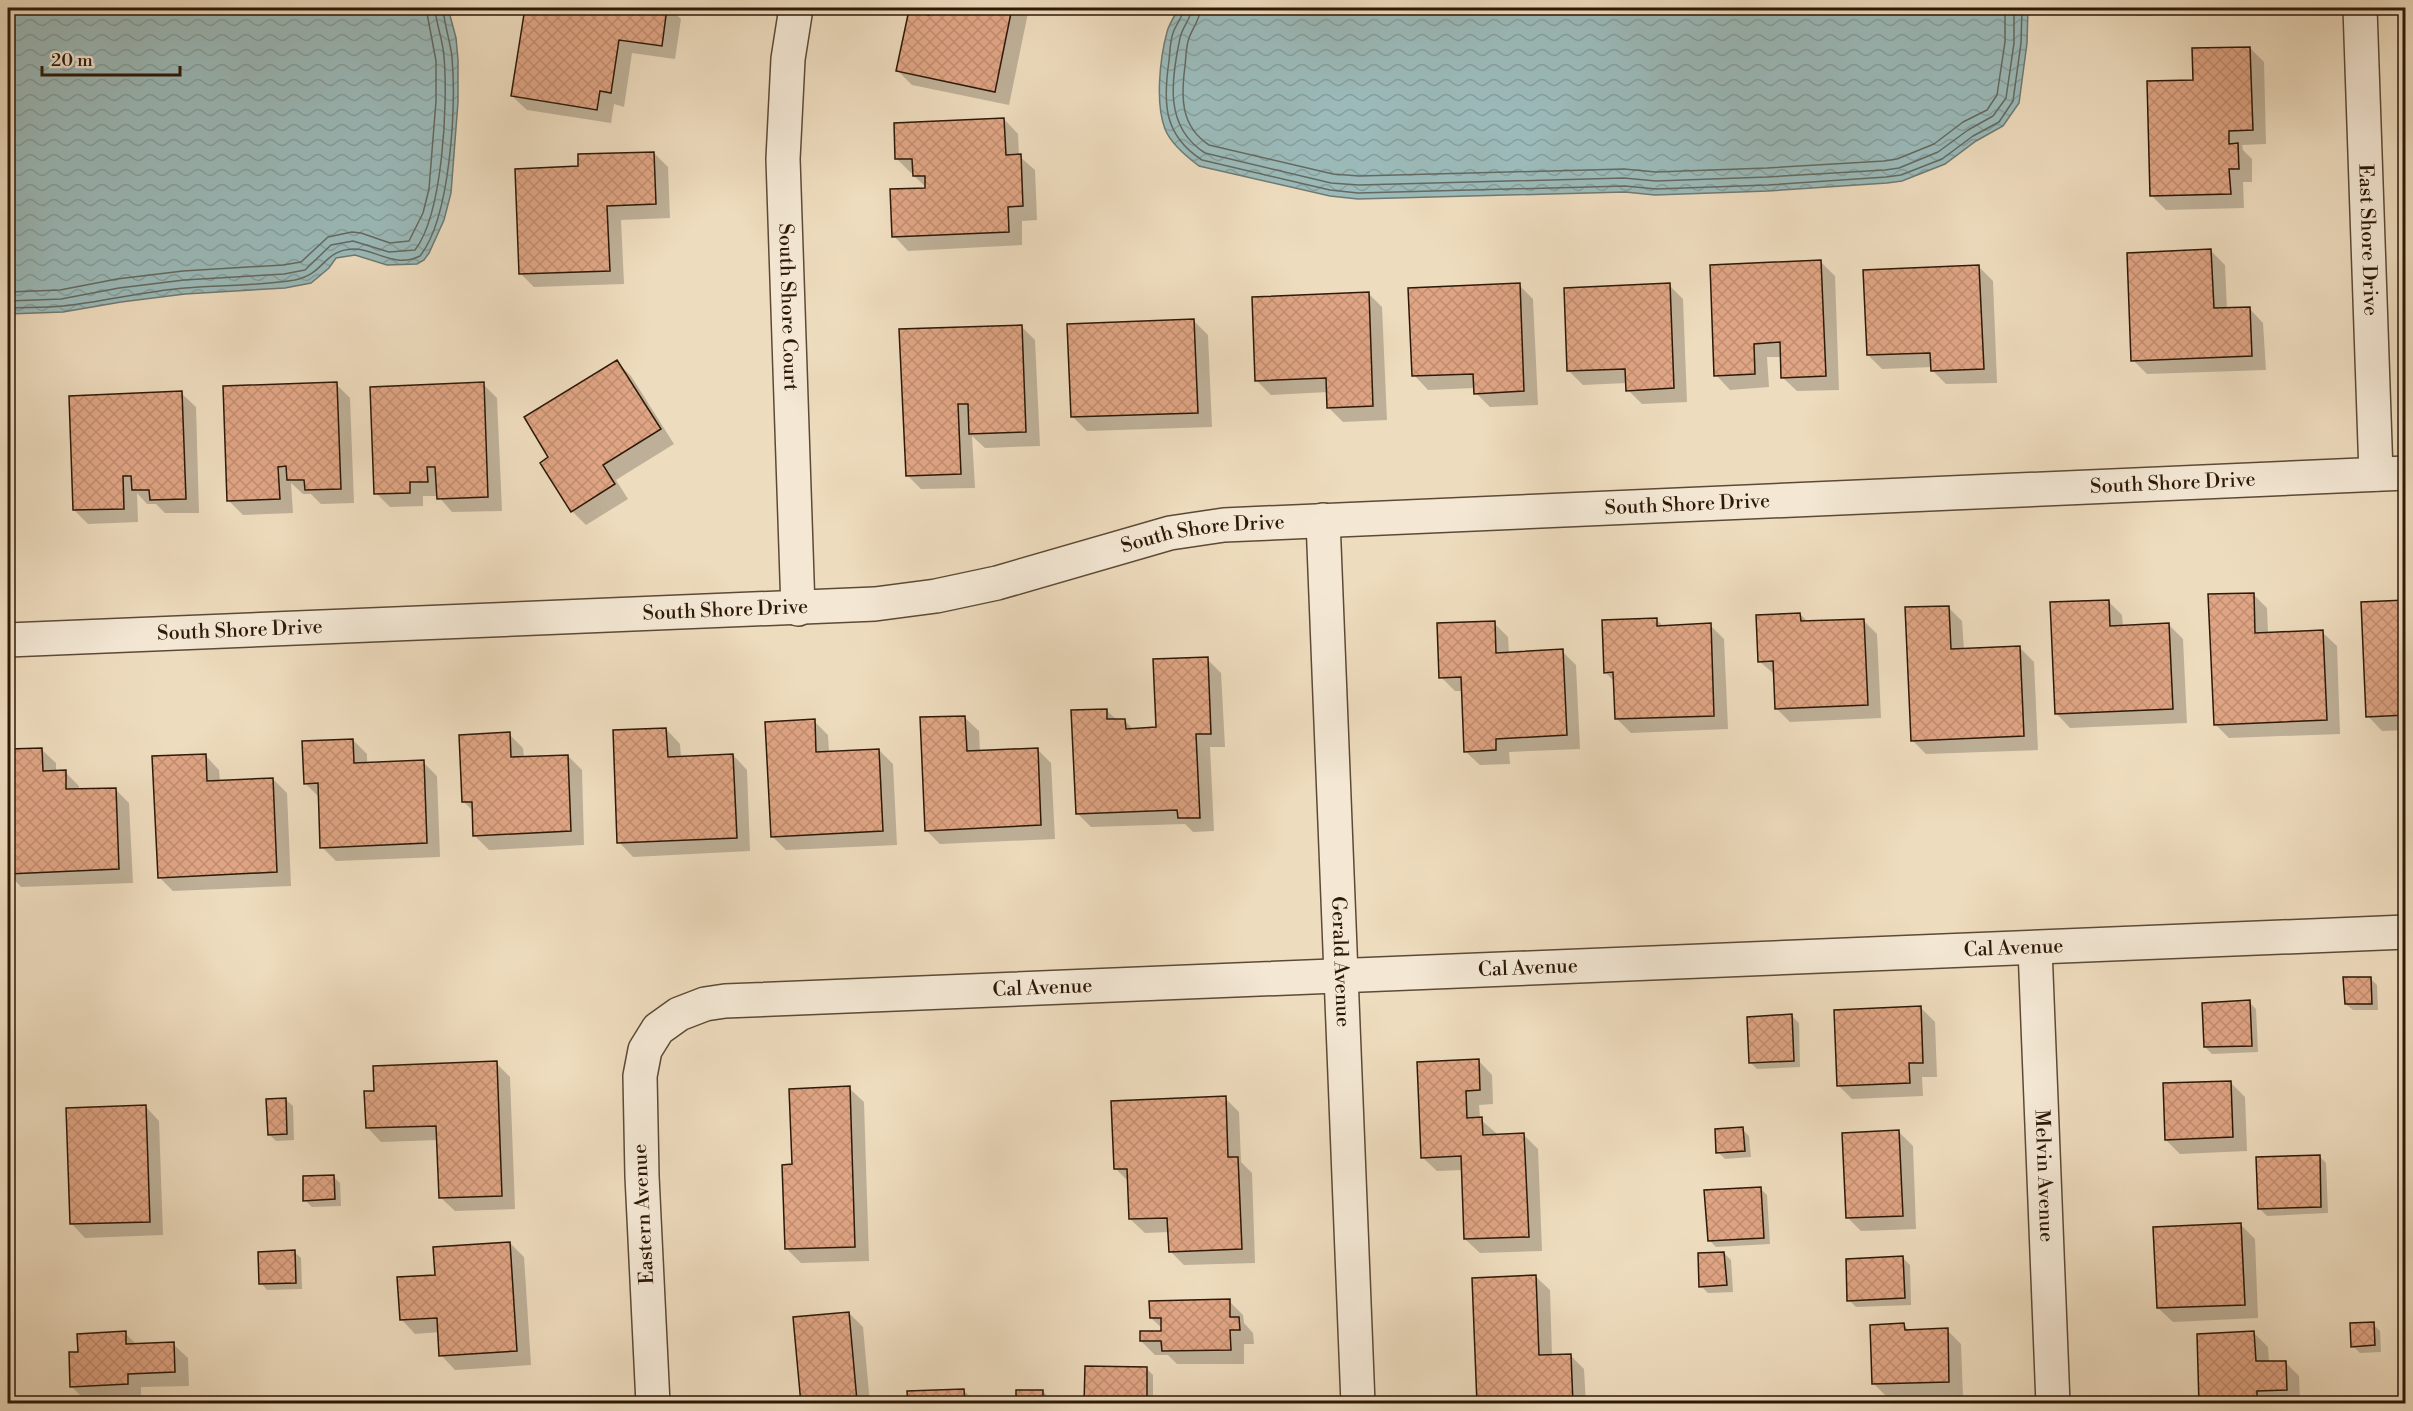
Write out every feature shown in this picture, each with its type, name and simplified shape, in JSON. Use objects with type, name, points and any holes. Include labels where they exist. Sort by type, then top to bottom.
[{"type":"street","name":"South Shore Court","points":[[796,8],[788,59],[783,159],[798,609]]},
{"type":"street","name":"East Shore Drive","points":[[2360,8],[2391,474]]},
{"type":"street","name":"South Shore Drive","points":[[8,640],[798,609],[875,604],[936,596],[997,583],[1170,534],[1224,525],[2391,474]]},
{"type":"street","name":"Gerald Avenue","points":[[1323,520],[1358,1404]]},
{"type":"street","name":"Cal Avenue","points":[[658,1029],[679,1014],[705,1004],[725,1001],[2406,932]]},
{"type":"street","name":"Melvin Avenue","points":[[2035,948],[2053,1404]]},
{"type":"street","name":"Eastern Avenue","points":[[653,1404],[639,1103],[640,1077],[645,1050],[658,1029]]},
{"type":"water","points":[[8,8],[448,8],[456,38],[458,60],[458,102],[451,193],[444,220],[429,253],[417,264],[387,265],[355,255],[336,258],[329,268],[311,283],[285,288],[185,294],[63,312],[8,314]]},
{"type":"water","points":[[1179,8],[2028,8],[2027,43],[2019,103],[2003,126],[1976,141],[1945,164],[1902,181],[1768,191],[1655,195],[1625,192],[1358,199],[1330,196],[1199,166],[1179,149],[1165,129],[1159,94],[1164,43],[1169,26]]},
{"type":"building","points":[[525,8],[667,8],[662,46],[619,40],[611,93],[600,91],[597,110],[511,96]]},
{"type":"building","points":[[931,8],[1012,8],[995,92],[896,71],[909,10],[929,15]]},
{"type":"building","points":[[2250,47],[2253,130],[2229,131],[2229,144],[2238,143],[2239,169],[2229,169],[2231,194],[2150,196],[2147,81],[2193,80],[2192,48]]},
{"type":"building","points":[[1004,118],[1006,155],[1021,154],[1023,206],[1008,207],[1009,232],[892,237],[890,189],[925,188],[925,176],[913,176],[912,159],[895,159],[894,123]]},
{"type":"building","points":[[654,152],[656,204],[607,206],[610,271],[519,274],[515,169],[578,166],[578,154]]},
{"type":"building","points":[[2211,249],[2214,308],[2250,307],[2252,356],[2131,361],[2127,253]]},
{"type":"building","points":[[1821,260],[1826,376],[1781,378],[1780,342],[1754,344],[1755,374],[1714,376],[1710,265]]},
{"type":"building","points":[[1979,265],[1984,369],[1931,371],[1930,353],[1867,355],[1863,270]]},
{"type":"building","points":[[1520,283],[1524,391],[1474,394],[1473,374],[1412,376],[1408,288]]},
{"type":"building","points":[[1670,283],[1674,388],[1626,391],[1625,369],[1567,371],[1564,288]]},
{"type":"building","points":[[1369,292],[1373,406],[1327,408],[1326,378],[1255,381],[1252,297]]},
{"type":"building","points":[[1194,319],[1198,413],[1071,417],[1067,324]]},
{"type":"building","points":[[1022,325],[1026,432],[969,434],[968,404],[958,404],[961,474],[906,476],[899,329]]},
{"type":"building","points":[[617,360],[661,429],[603,465],[615,484],[571,512],[540,463],[548,457],[524,417]]},
{"type":"building","points":[[337,382],[341,489],[305,490],[304,480],[287,480],[286,466],[278,467],[280,499],[227,501],[223,386]]},
{"type":"building","points":[[484,382],[488,497],[437,499],[435,467],[427,467],[428,482],[410,482],[410,493],[374,494],[370,387]]},
{"type":"building","points":[[182,391],[186,499],[150,500],[149,490],[132,490],[131,476],[123,476],[124,509],[73,510],[69,396]]},
{"type":"building","points":[[2254,593],[2255,633],[2323,630],[2327,720],[2214,725],[2208,594]]},
{"type":"building","points":[[2109,600],[2110,626],[2169,623],[2173,709],[2055,714],[2050,602]]},
{"type":"building","points":[[2406,600],[2406,715],[2366,717],[2361,602]]},
{"type":"building","points":[[1949,606],[1951,649],[2020,646],[2024,736],[1911,741],[1905,607]]},
{"type":"building","points":[[1800,613],[1801,621],[1864,619],[1868,705],[1775,709],[1773,661],[1758,662],[1756,615]]},
{"type":"building","points":[[1657,618],[1657,626],[1711,623],[1714,716],[1615,719],[1613,672],[1604,673],[1602,620]]},
{"type":"building","points":[[1495,621],[1496,653],[1563,649],[1567,735],[1496,739],[1496,750],[1464,752],[1461,677],[1439,678],[1437,623]]},
{"type":"building","points":[[1208,657],[1211,734],[1196,734],[1200,818],[1178,818],[1177,810],[1076,814],[1071,710],[1107,709],[1107,719],[1125,719],[1126,729],[1156,727],[1153,659]]},
{"type":"building","points":[[965,716],[967,751],[1038,748],[1041,825],[925,831],[920,717]]},
{"type":"building","points":[[815,719],[816,752],[879,749],[883,831],[771,837],[765,722]]},
{"type":"building","points":[[666,728],[668,757],[733,754],[737,838],[617,843],[613,730]]},
{"type":"building","points":[[510,732],[511,757],[568,755],[571,831],[473,836],[472,802],[462,802],[459,735]]},
{"type":"building","points":[[353,739],[354,763],[424,760],[427,843],[320,848],[318,783],[304,784],[302,741]]},
{"type":"building","points":[[42,748],[43,771],[66,770],[66,789],[116,788],[119,869],[8,874],[8,749]]},
{"type":"building","points":[[206,754],[207,781],[273,778],[277,872],[158,878],[152,756]]},
{"type":"building","points":[[2343,977],[2371,977],[2372,1004],[2345,1004]]},
{"type":"building","points":[[2250,1000],[2252,1046],[2204,1047],[2202,1003]]},
{"type":"building","points":[[1921,1006],[1923,1063],[1909,1063],[1910,1083],[1837,1086],[1834,1010]]},
{"type":"building","points":[[1792,1014],[1794,1061],[1749,1063],[1747,1017]]},
{"type":"building","points":[[1479,1059],[1480,1090],[1466,1091],[1467,1118],[1482,1117],[1483,1135],[1524,1133],[1529,1237],[1464,1239],[1461,1156],[1421,1158],[1417,1062]]},
{"type":"building","points":[[497,1061],[502,1196],[439,1198],[436,1126],[366,1128],[364,1091],[374,1091],[373,1066]]},
{"type":"building","points":[[2231,1081],[2233,1137],[2165,1140],[2163,1083]]},
{"type":"building","points":[[850,1086],[855,1247],[785,1249],[782,1165],[792,1164],[789,1089]]},
{"type":"building","points":[[1226,1096],[1228,1157],[1238,1157],[1242,1249],[1169,1252],[1167,1218],[1129,1219],[1127,1169],[1114,1169],[1111,1101]]},
{"type":"building","points":[[286,1098],[287,1134],[268,1135],[266,1099]]},
{"type":"building","points":[[146,1105],[150,1222],[70,1224],[66,1108]]},
{"type":"building","points":[[1743,1127],[1745,1151],[1716,1153],[1715,1129]]},
{"type":"building","points":[[1899,1130],[1903,1216],[1846,1218],[1842,1133]]},
{"type":"building","points":[[2320,1155],[2321,1207],[2258,1209],[2256,1157]]},
{"type":"building","points":[[334,1175],[335,1199],[303,1201],[303,1176]]},
{"type":"building","points":[[1761,1187],[1764,1238],[1708,1241],[1704,1190]]},
{"type":"building","points":[[2241,1223],[2245,1305],[2157,1308],[2153,1227]]},
{"type":"building","points":[[510,1242],[517,1351],[439,1356],[437,1318],[400,1320],[397,1277],[435,1275],[433,1247]]},
{"type":"building","points":[[295,1250],[296,1283],[259,1284],[258,1252]]},
{"type":"building","points":[[1724,1252],[1727,1285],[1699,1287],[1698,1253]]},
{"type":"building","points":[[1903,1256],[1905,1298],[1847,1301],[1846,1259]]},
{"type":"building","points":[[1536,1275],[1539,1355],[1571,1354],[1573,1404],[1477,1404],[1472,1278]]},
{"type":"building","points":[[1230,1299],[1230,1317],[1239,1317],[1240,1330],[1230,1330],[1231,1350],[1162,1351],[1161,1341],[1140,1341],[1140,1331],[1161,1331],[1161,1318],[1150,1318],[1149,1301]]},
{"type":"building","points":[[849,1312],[857,1401],[801,1404],[793,1317]]},
{"type":"building","points":[[2374,1322],[2375,1345],[2351,1347],[2350,1323]]},
{"type":"building","points":[[1904,1323],[1905,1330],[1948,1328],[1949,1382],[1872,1384],[1870,1325]]},
{"type":"building","points":[[126,1331],[126,1344],[174,1342],[175,1372],[128,1374],[128,1384],[70,1387],[69,1352],[78,1352],[77,1334]]},
{"type":"building","points":[[2254,1331],[2256,1361],[2286,1361],[2287,1390],[2257,1391],[2257,1404],[2199,1404],[2197,1334]]},
{"type":"building","points":[[1085,1366],[1147,1367],[1147,1404],[1084,1404]]},
{"type":"building","points":[[964,1389],[965,1404],[908,1404],[907,1391]]},
{"type":"building","points":[[1016,1390],[1043,1390],[1043,1404],[1016,1404]]}]
